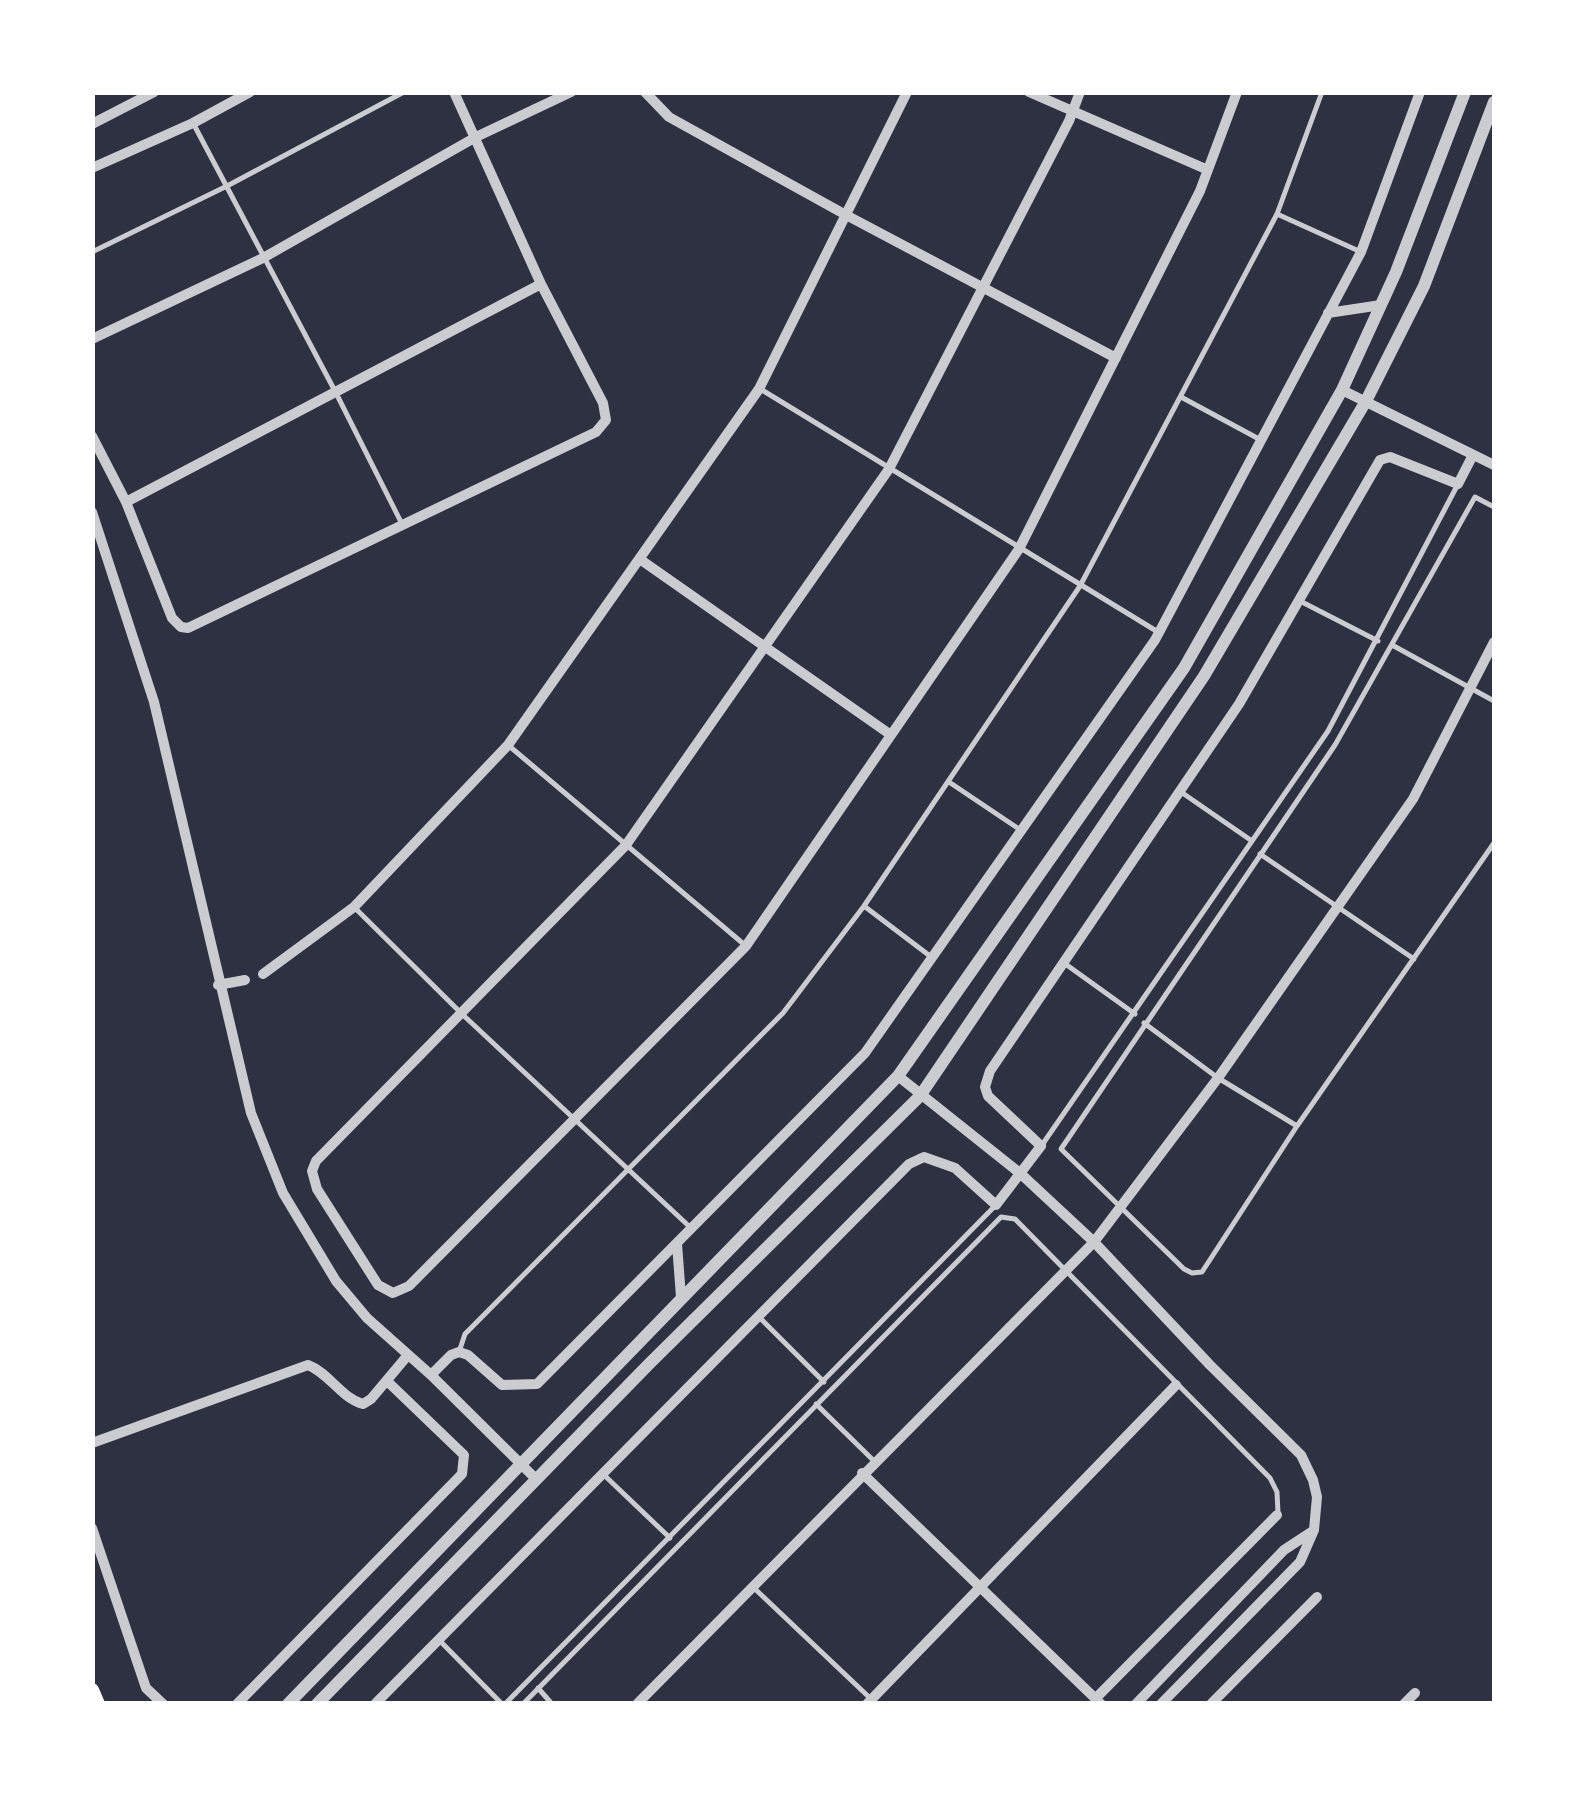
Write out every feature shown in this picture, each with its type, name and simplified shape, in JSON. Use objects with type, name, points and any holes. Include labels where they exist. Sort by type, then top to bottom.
[{"type":"main road","points":[[92,1690],[98,1704]]},
{"type":"street","points":[[92,124],[154,92]]},
{"type":"street","points":[[92,168],[193,123],[250,92]]},
{"type":"street","points":[[92,436],[126,502],[172,618],[188,628],[596,432],[606,420],[602,402],[542,284],[454,92]]},
{"type":"street","points":[[92,339],[263,258],[476,138],[571,92]]},
{"type":"street","points":[[645,92],[670,117],[1116,358]]},
{"type":"street","points":[[263,974],[354,907],[508,745],[759,389],[907,92]]},
{"type":"street","points":[[1029,92],[1208,170]]},
{"type":"street","points":[[1080,92],[890,469],[626,845],[323,1153],[312,1171],[316,1189],[378,1285],[393,1293],[409,1286],[746,946],[1019,549],[1208,170],[1237,92]]},
{"type":"street","points":[[431,1375],[450,1355],[459,1352],[468,1355],[502,1386],[537,1384],[865,1054],[1159,633],[1361,252],[1420,92]]},
{"type":"street","points":[[288,1704],[898,1076],[1184,668],[1342,390],[1381,306],[1466,92]]},
{"type":"street","points":[[317,1704],[920,1096],[1204,676],[1366,401],[1424,286],[1494,102]]},
{"type":"street","points":[[126,502],[542,284]]},
{"type":"street","points":[[1328,313],[1381,306]]},
{"type":"street","points":[[1342,390],[1494,465]]},
{"type":"street","points":[[375,1704],[909,1164],[924,1157],[956,1168],[996,1205],[1042,1146],[992,1102],[986,1079],[1239,704],[1380,460],[1394,459],[1458,484],[1473,455]]},
{"type":"street","points":[[92,512],[154,702],[251,1113],[283,1193],[336,1281],[367,1318],[536,1479]]},
{"type":"street","points":[[641,560],[891,735]]},
{"type":"street","points":[[638,1704],[1094,1242],[1218,1078],[1419,789],[1494,642]]},
{"type":"street","points":[[218,985],[246,980]]},
{"type":"street","points":[[898,1076],[1021,1174],[1094,1242],[1301,1455],[1317,1496],[1314,1530],[1300,1562],[1161,1704]]},
{"type":"street","points":[[677,1244],[681,1297]]},
{"type":"street","points":[[92,1443],[308,1365],[358,1404],[368,1403],[408,1354]]},
{"type":"street","points":[[237,1704],[462,1474],[464,1455],[387,1380]]},
{"type":"street","points":[[875,1700],[1176,1385]]},
{"type":"street","points":[[862,1474],[1099,1701],[1277,1515]]},
{"type":"street","points":[[92,1528],[146,1688],[163,1704]]},
{"type":"street","points":[[1136,1704],[1284,1550],[1314,1530]]},
{"type":"street","points":[[1211,1704],[1317,1597]]},
{"type":"street","points":[[1404,1704],[1414,1693]]},
{"type":"lane","points":[[92,252],[404,92]]},
{"type":"lane","points":[[459,1352],[464,1334],[796,1000],[949,782],[1080,586],[1276,214],[1322,92]]},
{"type":"lane","points":[[193,123],[403,526]]},
{"type":"lane","points":[[1276,214],[1361,252]]},
{"type":"lane","points":[[759,389],[1159,633]]},
{"type":"lane","points":[[1181,397],[1262,440]]},
{"type":"lane","points":[[1042,1146],[1328,731],[1458,484]]},
{"type":"lane","points":[[1494,507],[1475,497],[1335,745],[1060,1150],[1184,1269],[1198,1274],[1494,843]]},
{"type":"lane","points":[[1298,600],[1378,641]]},
{"type":"lane","points":[[1392,645],[1494,701]]},
{"type":"lane","points":[[508,745],[746,946]]},
{"type":"lane","points":[[949,782],[1022,830]]},
{"type":"lane","points":[[1180,791],[1252,841]]},
{"type":"lane","points":[[1260,854],[1341,906],[1414,960]]},
{"type":"lane","points":[[864,906],[933,958]]},
{"type":"lane","points":[[354,907],[692,1229]]},
{"type":"lane","points":[[1063,962],[1135,1014]]},
{"type":"lane","points":[[1144,1023],[1218,1078],[1298,1126]]},
{"type":"lane","points":[[438,1639],[503,1704],[996,1205]]},
{"type":"lane","points":[[523,1704],[1001,1217],[1015,1219],[1270,1478],[1280,1508],[1277,1515]]},
{"type":"lane","points":[[757,1315],[824,1382]]},
{"type":"lane","points":[[816,1404],[874,1461]]},
{"type":"lane","points":[[602,1473],[670,1538]]},
{"type":"lane","points":[[754,1587],[875,1700]]},
{"type":"lane","points":[[538,1688],[552,1704]]}]
